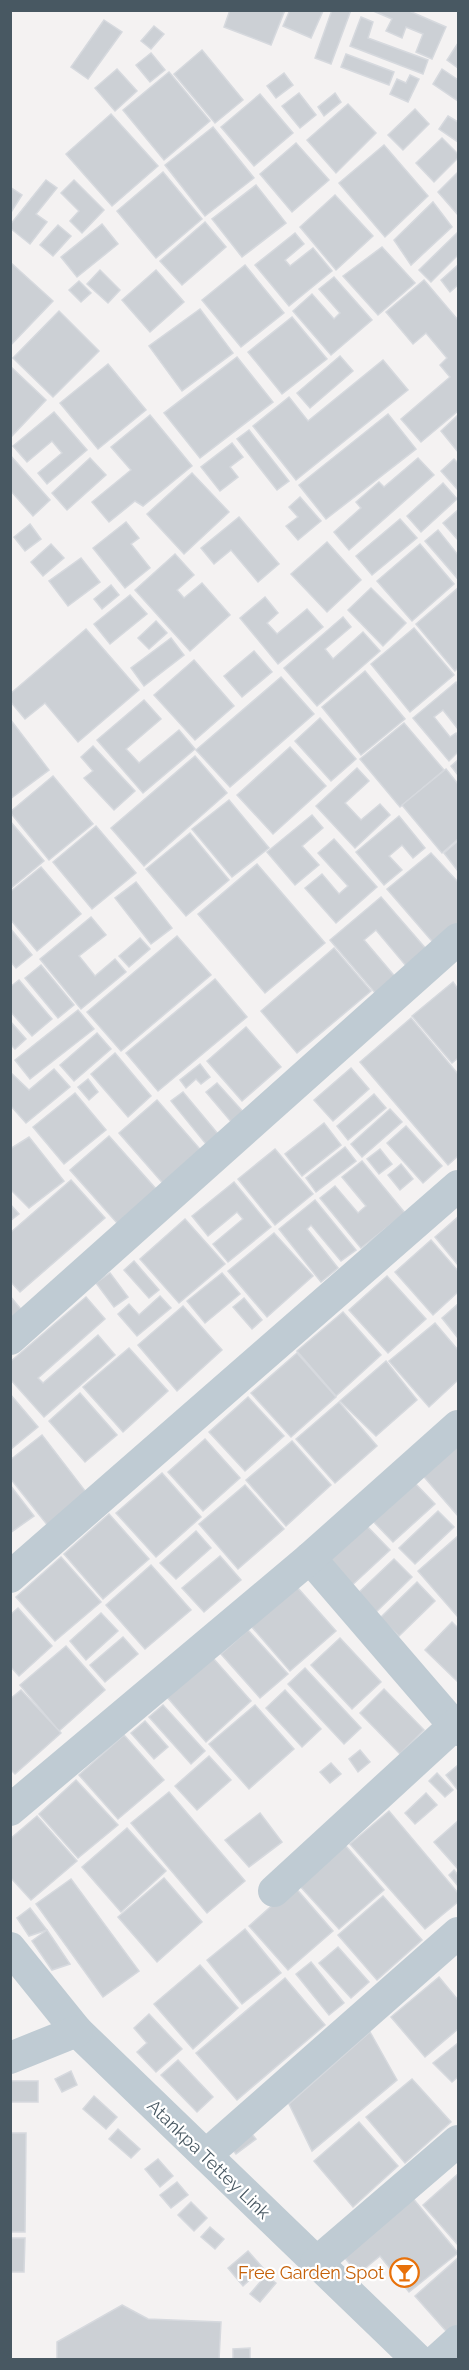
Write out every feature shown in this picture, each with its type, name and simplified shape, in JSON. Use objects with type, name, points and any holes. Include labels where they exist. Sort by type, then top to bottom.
[{"type":"street","points":[[10,1339],[459,939]]},
{"type":"street","points":[[10,1577],[459,1186]]},
{"type":"street","points":[[10,1810],[310,1558],[459,1426]]},
{"type":"street","points":[[274,1891],[457,1726],[310,1558]]},
{"type":"street","points":[[206,2156],[459,1933]]},
{"type":"street","name":"Atankpa Tettey Link","points":[[10,1947],[77,2031],[418,2360]]},
{"type":"street","points":[[10,2058],[77,2031]]},
{"type":"street","points":[[316,2263],[459,2141]]},
{"type":"street","points":[[436,2360],[459,2341]]},
{"type":"building","points":[[230,10],[285,10],[271,45],[224,27]]},
{"type":"building","points":[[290,10],[323,11],[311,38],[283,26]]},
{"type":"building","points":[[332,10],[351,10],[331,64],[315,58]]},
{"type":"building","points":[[371,10],[407,10],[446,27],[432,59],[416,52],[423,34],[406,27],[402,38],[386,31],[392,19]]},
{"type":"building","points":[[361,17],[373,22],[368,38],[428,60],[423,74],[350,46]]},
{"type":"building","points":[[104,20],[122,32],[88,79],[71,67]]},
{"type":"building","points":[[154,26],[164,34],[151,49],[141,41]]},
{"type":"building","points":[[458,43],[458,68],[447,60]]},
{"type":"building","points":[[202,50],[243,100],[215,123],[174,74]]},
{"type":"building","points":[[151,53],[165,70],[150,82],[136,65]]},
{"type":"building","points":[[346,54],[394,72],[389,85],[341,67]]},
{"type":"building","points":[[117,69],[137,91],[115,111],[95,88]]},
{"type":"building","points":[[442,69],[458,80],[458,101],[433,84]]},
{"type":"building","points":[[169,72],[210,121],[164,160],[123,110]]},
{"type":"building","points":[[284,73],[293,85],[276,98],[267,86]]},
{"type":"building","points":[[410,75],[419,79],[408,102],[390,94],[397,79],[406,83]]},
{"type":"building","points":[[299,93],[316,115],[300,128],[282,106]]},
{"type":"building","points":[[335,93],[341,102],[324,116],[318,107]]},
{"type":"building","points":[[260,94],[293,133],[254,166],[221,127]]},
{"type":"building","points":[[348,104],[376,133],[336,173],[307,140]]},
{"type":"building","points":[[415,109],[429,124],[403,150],[388,135]]},
{"type":"building","points":[[111,114],[158,166],[112,206],[66,154]]},
{"type":"building","points":[[448,116],[458,122],[458,142],[439,129]]},
{"type":"building","points":[[213,127],[254,178],[205,216],[165,165]]},
{"type":"building","points":[[442,138],[458,154],[458,158],[434,182],[416,163]]},
{"type":"building","points":[[296,143],[329,180],[292,212],[260,174]]},
{"type":"building","points":[[384,145],[428,196],[385,237],[339,183]]},
{"type":"building","points":[[163,172],[202,219],[156,258],[117,211]]},
{"type":"building","points":[[458,172],[458,215],[438,192]]},
{"type":"building","points":[[46,180],[57,188],[36,214],[47,222],[30,244],[10,228],[10,225]]},
{"type":"building","points":[[74,180],[104,210],[82,233],[70,221],[79,211],[61,193]]},
{"type":"building","points":[[256,185],[286,223],[242,257],[212,219]]},
{"type":"building","points":[[10,187],[22,195],[10,214]]},
{"type":"building","points":[[335,195],[373,236],[336,270],[300,227]]},
{"type":"building","points":[[433,202],[452,227],[411,265],[394,240]]},
{"type":"building","points":[[205,222],[226,247],[182,285],[160,261]]},
{"type":"building","points":[[102,224],[118,244],[77,277],[61,257]]},
{"type":"building","points":[[58,225],[71,236],[53,256],[40,245]]},
{"type":"building","points":[[458,232],[458,255],[431,282],[419,270]]},
{"type":"building","points":[[295,233],[304,244],[285,260],[290,266],[313,248],[332,271],[289,306],[255,265]]},
{"type":"building","points":[[382,247],[415,283],[378,315],[343,276]]},
{"type":"building","points":[[10,262],[53,301],[10,346]]},
{"type":"building","points":[[245,265],[284,313],[241,347],[202,300]]},
{"type":"building","points":[[458,265],[458,285],[450,292],[441,280]]},
{"type":"building","points":[[100,270],[120,290],[108,303],[87,284]]},
{"type":"building","points":[[156,270],[184,302],[150,332],[122,300]]},
{"type":"building","points":[[334,277],[372,320],[331,355],[293,311],[312,294],[334,319],[340,313],[319,289]]},
{"type":"building","points":[[424,280],[458,320],[458,411],[421,442],[401,419],[450,377],[440,365],[447,358],[426,333],[413,344],[386,312]]},
{"type":"building","points":[[79,281],[91,293],[81,302],[69,290]]},
{"type":"building","points":[[200,309],[233,353],[182,391],[149,346]]},
{"type":"building","points":[[59,311],[99,351],[53,397],[13,358]]},
{"type":"building","points":[[292,317],[327,359],[282,394],[248,352]]},
{"type":"building","points":[[340,356],[353,371],[310,408],[297,393]]},
{"type":"building","points":[[237,357],[273,402],[200,458],[164,413]]},
{"type":"building","points":[[383,360],[408,390],[296,480],[253,426],[289,397],[308,421]]},
{"type":"building","points":[[108,364],[146,410],[98,449],[60,403]]},
{"type":"building","points":[[10,366],[46,400],[10,438]]},
{"type":"building","points":[[54,412],[87,450],[47,484],[38,473],[62,453],[52,441],[27,462],[13,446]]},
{"type":"building","points":[[388,414],[416,449],[326,519],[299,485]]},
{"type":"building","points":[[150,415],[192,466],[143,506],[135,501],[109,522],[92,502],[131,470],[111,447]]},
{"type":"building","points":[[458,415],[458,452],[441,431]]},
{"type":"building","points":[[249,430],[289,481],[277,490],[237,439]]},
{"type":"building","points":[[232,443],[243,457],[230,467],[238,477],[220,491],[201,467]]},
{"type":"building","points":[[10,455],[50,500],[33,516],[10,490]]},
{"type":"building","points":[[90,458],[106,475],[67,510],[52,493]]},
{"type":"building","points":[[418,458],[434,475],[349,550],[334,532],[361,508],[356,502],[379,482],[384,487]]},
{"type":"building","points":[[454,459],[458,463],[458,490],[441,471]]},
{"type":"building","points":[[192,473],[229,512],[184,554],[147,514]]},
{"type":"building","points":[[443,483],[457,499],[421,532],[407,516]]},
{"type":"building","points":[[300,497],[321,521],[298,540],[286,526],[298,517],[289,507]]},
{"type":"building","points":[[458,510],[458,540],[443,523]]},
{"type":"building","points":[[239,517],[279,564],[258,582],[231,550],[214,564],[201,548]]},
{"type":"building","points":[[400,519],[417,538],[372,575],[356,556]]},
{"type":"building","points":[[126,522],[139,538],[131,544],[150,568],[125,588],[93,548]]},
{"type":"building","points":[[30,524],[41,539],[25,551],[14,537]]},
{"type":"building","points":[[438,530],[458,555],[457,578],[425,541]]},
{"type":"building","points":[[327,542],[361,580],[327,612],[291,574]]},
{"type":"building","points":[[51,544],[64,558],[43,576],[31,562]]},
{"type":"building","points":[[420,544],[454,584],[412,621],[377,581]]},
{"type":"building","points":[[175,554],[194,575],[177,590],[184,598],[202,583],[230,615],[190,651],[135,590]]},
{"type":"building","points":[[81,558],[100,582],[68,606],[49,581]]},
{"type":"building","points":[[111,585],[119,595],[102,609],[94,599]]},
{"type":"building","points":[[371,588],[406,623],[383,646],[348,610]]},
{"type":"building","points":[[458,588],[458,668],[455,671],[416,624]]},
{"type":"building","points":[[130,595],[147,614],[110,644],[94,624]]},
{"type":"building","points":[[265,597],[278,613],[267,623],[277,634],[307,609],[323,627],[278,664],[240,618]]},
{"type":"building","points":[[343,617],[351,627],[325,649],[333,659],[363,632],[380,651],[317,706],[284,668]]},
{"type":"building","points":[[156,621],[167,633],[149,649],[138,638]]},
{"type":"building","points":[[414,628],[454,675],[410,712],[371,664]]},
{"type":"building","points":[[86,629],[139,690],[78,742],[45,703],[25,719],[10,701],[10,694]]},
{"type":"building","points":[[171,638],[184,655],[144,686],[131,668]]},
{"type":"building","points":[[254,651],[272,672],[242,697],[224,676]]},
{"type":"building","points":[[194,660],[234,706],[195,740],[154,695]]},
{"type":"building","points":[[365,671],[405,719],[361,755],[322,707]]},
{"type":"building","points":[[281,677],[314,714],[230,787],[196,750]]},
{"type":"building","points":[[456,682],[458,685],[458,729],[443,710],[434,717],[450,737],[456,733],[458,736],[458,752],[449,761],[413,718]]},
{"type":"building","points":[[144,700],[161,719],[126,749],[139,763],[179,730],[195,749],[143,793],[97,740]]},
{"type":"building","points":[[320,718],[356,759],[331,781],[295,741]]},
{"type":"building","points":[[10,719],[49,770],[10,799]]},
{"type":"building","points":[[404,723],[444,770],[400,807],[360,759]]},
{"type":"building","points":[[93,746],[135,791],[114,810],[84,778],[93,771],[81,757]]},
{"type":"building","points":[[290,747],[326,786],[273,834],[237,795]]},
{"type":"building","points":[[195,756],[227,793],[144,866],[111,828]]},
{"type":"building","points":[[458,760],[458,775],[451,766]]},
{"type":"building","points":[[357,768],[369,781],[345,803],[361,820],[380,804],[390,815],[355,848],[316,806]]},
{"type":"building","points":[[446,769],[458,784],[458,839],[442,853],[402,805]]},
{"type":"building","points":[[53,776],[93,824],[49,860],[10,812]]},
{"type":"building","points":[[229,800],[269,848],[232,877],[192,829]]},
{"type":"building","points":[[312,815],[323,828],[302,846],[319,865],[295,885],[267,852]]},
{"type":"building","points":[[399,816],[425,848],[413,858],[402,845],[389,856],[402,870],[384,885],[356,852]]},
{"type":"building","points":[[10,821],[44,861],[10,889]]},
{"type":"building","points":[[96,826],[136,873],[92,909],[53,862]]},
{"type":"building","points":[[190,833],[229,880],[186,916],[146,869]]},
{"type":"building","points":[[334,839],[377,887],[336,923],[305,888],[322,874],[339,894],[348,886],[318,853]]},
{"type":"building","points":[[458,841],[458,871],[444,853]]},
{"type":"building","points":[[431,853],[458,882],[458,928],[437,947],[387,889]]},
{"type":"building","points":[[257,864],[325,943],[265,993],[198,914]]},
{"type":"building","points":[[41,867],[81,914],[37,951],[10,919],[10,892]]},
{"type":"building","points":[[136,882],[172,928],[151,944],[115,898]]},
{"type":"building","points":[[381,897],[427,950],[407,967],[376,930],[364,940],[397,979],[377,995],[330,940]]},
{"type":"building","points":[[91,917],[106,935],[79,956],[95,976],[115,959],[126,972],[81,1009],[40,959]]},
{"type":"building","points":[[10,928],[32,955],[16,968],[10,961]]},
{"type":"building","points":[[177,936],[211,975],[121,1051],[87,1012]]},
{"type":"building","points":[[140,938],[150,949],[129,967],[119,956]]},
{"type":"building","points":[[334,948],[371,991],[297,1053],[261,1011]]},
{"type":"building","points":[[41,965],[74,1005],[58,1018],[25,978]]},
{"type":"building","points":[[215,979],[247,1017],[158,1091],[126,1053]]},
{"type":"building","points":[[19,980],[52,1019],[32,1036],[10,1011],[10,987]]},
{"type":"building","points":[[453,982],[458,989],[458,1058],[452,1063],[412,1016]]},
{"type":"building","points":[[78,1010],[94,1029],[30,1079],[15,1060]]},
{"type":"building","points":[[411,1018],[458,1074],[458,1156],[448,1165],[360,1062]]},
{"type":"building","points":[[10,1021],[26,1039],[15,1049],[10,1044]]},
{"type":"building","points":[[246,1027],[281,1067],[242,1101],[207,1061]]},
{"type":"building","points":[[97,1033],[111,1049],[74,1081],[60,1065]]},
{"type":"building","points":[[115,1053],[151,1096],[128,1117],[91,1074]]},
{"type":"building","points":[[200,1064],[210,1077],[201,1084],[196,1079],[186,1088],[180,1080]]},
{"type":"building","points":[[351,1068],[369,1089],[333,1121],[314,1100]]},
{"type":"building","points":[[54,1069],[70,1087],[26,1123],[10,1105],[10,1072],[29,1090]]},
{"type":"building","points":[[88,1079],[98,1092],[89,1100],[78,1087]]},
{"type":"building","points":[[217,1083],[245,1114],[233,1124],[206,1092]]},
{"type":"building","points":[[183,1092],[218,1134],[206,1144],[171,1101]]},
{"type":"building","points":[[75,1093],[106,1130],[64,1164],[33,1127]]},
{"type":"building","points":[[374,1094],[386,1108],[348,1140],[337,1126]]},
{"type":"building","points":[[157,1100],[205,1155],[167,1188],[119,1133]]},
{"type":"building","points":[[390,1109],[402,1122],[362,1157],[351,1144]]},
{"type":"building","points":[[324,1123],[341,1145],[302,1176],[285,1154]]},
{"type":"building","points":[[406,1126],[442,1166],[423,1183],[387,1143]]},
{"type":"building","points":[[109,1136],[157,1190],[118,1224],[70,1170]]},
{"type":"building","points":[[29,1137],[64,1181],[29,1208],[10,1189],[10,1149]]},
{"type":"building","points":[[345,1147],[356,1161],[316,1192],[306,1178]]},
{"type":"building","points":[[275,1149],[313,1194],[275,1225],[238,1179]]},
{"type":"building","points":[[380,1149],[392,1164],[379,1174],[367,1159]]},
{"type":"building","points":[[362,1161],[405,1213],[361,1248],[320,1198],[335,1186],[358,1213],[366,1206],[342,1177]]},
{"type":"building","points":[[401,1164],[413,1179],[400,1190],[388,1175]]},
{"type":"building","points":[[71,1180],[105,1218],[20,1292],[10,1281],[10,1233]]},
{"type":"building","points":[[234,1182],[271,1227],[228,1262],[213,1244],[243,1219],[237,1212],[208,1236],[192,1216]]},
{"type":"building","points":[[315,1200],[356,1250],[341,1261],[311,1225],[307,1229],[338,1268],[321,1282],[279,1229]]},
{"type":"building","points":[[10,1204],[19,1214],[10,1221]]},
{"type":"building","points":[[458,1217],[458,1265],[435,1237]]},
{"type":"building","points":[[185,1219],[225,1264],[179,1303],[140,1259]]},
{"type":"building","points":[[274,1233],[313,1276],[267,1317],[228,1271]]},
{"type":"building","points":[[431,1240],[458,1271],[458,1292],[433,1315],[395,1272]]},
{"type":"building","points":[[134,1261],[159,1290],[149,1298],[124,1270]]},
{"type":"building","points":[[110,1273],[128,1297],[114,1307],[96,1283]]},
{"type":"building","points":[[222,1273],[240,1294],[205,1323],[187,1301]]},
{"type":"building","points":[[387,1276],[426,1319],[388,1353],[349,1310]]},
{"type":"building","points":[[10,1296],[25,1314],[10,1325]]},
{"type":"building","points":[[160,1296],[171,1308],[137,1336],[118,1314],[129,1304],[139,1315]]},
{"type":"building","points":[[86,1297],[105,1319],[38,1378],[43,1383],[98,1335],[115,1355],[44,1417],[10,1379],[10,1362]]},
{"type":"building","points":[[244,1298],[262,1320],[252,1329],[233,1307]]},
{"type":"building","points":[[458,1304],[458,1338],[442,1318]]},
{"type":"building","points":[[183,1306],[222,1350],[177,1391],[138,1345]]},
{"type":"building","points":[[343,1312],[381,1355],[336,1396],[297,1351]]},
{"type":"building","points":[[435,1323],[458,1350],[458,1380],[429,1407],[389,1361]]},
{"type":"building","points":[[129,1348],[168,1391],[123,1432],[83,1387]]},
{"type":"building","points":[[297,1353],[336,1397],[291,1437],[251,1393]]},
{"type":"building","points":[[386,1361],[417,1400],[376,1436],[340,1401]]},
{"type":"building","points":[[80,1393],[117,1435],[85,1462],[49,1421]]},
{"type":"building","points":[[10,1394],[38,1427],[10,1450]]},
{"type":"building","points":[[248,1397],[284,1436],[245,1471],[209,1432]]},
{"type":"building","points":[[339,1402],[377,1446],[335,1483],[296,1439]]},
{"type":"building","points":[[42,1435],[89,1496],[49,1527],[10,1478],[10,1460]]},
{"type":"building","points":[[458,1437],[458,1516],[419,1471]]},
{"type":"building","points":[[205,1439],[240,1478],[203,1511],[168,1472]]},
{"type":"building","points":[[292,1441],[331,1485],[286,1526],[246,1480]]},
{"type":"building","points":[[162,1473],[201,1517],[156,1557],[116,1513]]},
{"type":"building","points":[[411,1479],[435,1504],[393,1542],[369,1517]]},
{"type":"building","points":[[10,1485],[34,1516],[10,1533]]},
{"type":"building","points":[[245,1485],[284,1529],[238,1569],[199,1524]]},
{"type":"building","points":[[438,1511],[454,1527],[415,1564],[399,1548]]},
{"type":"building","points":[[109,1514],[149,1559],[103,1599],[64,1554]]},
{"type":"building","points":[[362,1521],[390,1550],[349,1588],[322,1558]]},
{"type":"building","points":[[196,1531],[211,1548],[176,1579],[160,1563]]},
{"type":"building","points":[[458,1536],[458,1614],[457,1616],[418,1571]]},
{"type":"building","points":[[220,1556],[241,1580],[204,1612],[182,1588]]},
{"type":"building","points":[[61,1557],[101,1602],[55,1641],[16,1597]]},
{"type":"building","points":[[394,1559],[412,1577],[373,1615],[355,1596]]},
{"type":"building","points":[[151,1565],[191,1610],[145,1649],[106,1605]]},
{"type":"building","points":[[417,1582],[435,1601],[399,1636],[380,1618]]},
{"type":"building","points":[[297,1587],[336,1631],[290,1671],[251,1626]]},
{"type":"building","points":[[18,1608],[52,1646],[19,1676],[10,1666],[10,1615]]},
{"type":"building","points":[[101,1613],[118,1631],[86,1660],[70,1641]]},
{"type":"building","points":[[452,1622],[458,1628],[458,1682],[425,1650]]},
{"type":"building","points":[[248,1630],[288,1674],[260,1698],[221,1654]]},
{"type":"building","points":[[123,1637],[138,1654],[105,1682],[90,1665]]},
{"type":"building","points":[[340,1638],[381,1682],[352,1709],[311,1665]]},
{"type":"building","points":[[66,1646],[105,1690],[59,1731],[20,1685]]},
{"type":"building","points":[[213,1658],[251,1701],[206,1742],[167,1697]]},
{"type":"building","points":[[305,1668],[361,1728],[344,1744],[288,1684]]},
{"type":"building","points":[[384,1689],[424,1730],[400,1754],[360,1713]]},
{"type":"building","points":[[21,1690],[61,1733],[15,1774],[10,1769],[10,1699]]},
{"type":"building","points":[[285,1690],[321,1729],[302,1747],[266,1708]]},
{"type":"building","points":[[163,1705],[205,1751],[191,1764],[149,1717]]},
{"type":"building","points":[[255,1705],[294,1749],[249,1789],[209,1744]]},
{"type":"building","points":[[145,1721],[168,1747],[154,1759],[131,1733]]},
{"type":"building","points":[[124,1735],[164,1780],[118,1819],[79,1775]]},
{"type":"building","points":[[360,1750],[370,1762],[358,1772],[349,1759]]},
{"type":"building","points":[[209,1756],[231,1780],[197,1810],[175,1786]]},
{"type":"building","points":[[331,1763],[341,1774],[330,1783],[320,1772]]},
{"type":"building","points":[[458,1765],[458,1790],[446,1775]]},
{"type":"building","points":[[437,1773],[453,1790],[445,1797],[429,1781]]},
{"type":"building","points":[[76,1780],[118,1825],[78,1858],[39,1814]]},
{"type":"building","points":[[169,1792],[245,1881],[207,1913],[131,1823]]},
{"type":"building","points":[[426,1793],[437,1805],[415,1824],[405,1813]]},
{"type":"building","points":[[389,1811],[458,1893],[458,1902],[425,1929],[350,1844]]},
{"type":"building","points":[[260,1813],[282,1842],[249,1867],[225,1840]]},
{"type":"building","points":[[37,1816],[77,1861],[31,1900],[10,1877],[10,1839]]},
{"type":"building","points":[[458,1821],[458,1869],[434,1842]]},
{"type":"building","points":[[127,1828],[166,1871],[121,1912],[82,1867]]},
{"type":"building","points":[[345,1845],[384,1890],[339,1929],[299,1885]]},
{"type":"building","points":[[454,1870],[458,1875],[458,1886],[449,1875]]},
{"type":"building","points":[[164,1878],[202,1922],[157,1962],[118,1917]]},
{"type":"building","points":[[71,1879],[139,1971],[103,1997],[36,1904]]},
{"type":"building","points":[[294,1886],[333,1931],[288,1970],[249,1926]]},
{"type":"building","points":[[383,1896],[422,1940],[377,1980],[338,1935]]},
{"type":"building","points":[[30,1908],[47,1930],[29,1936],[17,1918]]},
{"type":"building","points":[[245,1929],[281,1973],[242,2004],[207,1960]]},
{"type":"building","points":[[47,1930],[70,1964],[52,1970],[32,1941]]},
{"type":"building","points":[[338,1947],[369,1982],[351,1998],[319,1963]]},
{"type":"building","points":[[311,1962],[344,2003],[329,2015],[296,1974]]},
{"type":"building","points":[[200,1965],[238,2008],[193,2049],[154,2004]]},
{"type":"building","points":[[439,1977],[458,2000],[458,2029],[425,2057],[391,2017]]},
{"type":"building","points":[[285,1978],[325,2025],[237,2100],[196,2053]]},
{"type":"building","points":[[149,2014],[182,2049],[156,2072],[137,2052],[147,2043],[134,2028]]},
{"type":"building","points":[[370,2032],[397,2080],[312,2151],[289,2104]]},
{"type":"building","points":[[458,2043],[458,2077],[452,2082],[433,2063]]},
{"type":"building","points":[[178,2060],[213,2097],[197,2112],[161,2075]]},
{"type":"building","points":[[71,2071],[77,2085],[62,2092],[55,2079]]},
{"type":"building","points":[[412,2079],[451,2122],[405,2163],[366,2117]]},
{"type":"building","points":[[10,2081],[38,2081],[38,2102],[10,2102]]},
{"type":"building","points":[[94,2096],[117,2117],[106,2129],[83,2109]]},
{"type":"building","points":[[359,2122],[398,2166],[353,2207],[314,2161]]},
{"type":"building","points":[[246,2127],[256,2139],[236,2154],[228,2144]]},
{"type":"building","points":[[118,2129],[140,2149],[131,2158],[109,2139]]},
{"type":"building","points":[[10,2133],[26,2133],[25,2232],[10,2232]]},
{"type":"building","points":[[158,2159],[173,2176],[160,2187],[145,2169]]},
{"type":"building","points":[[458,2174],[458,2245],[423,2205]]},
{"type":"building","points":[[177,2182],[188,2195],[171,2208],[160,2195]]},
{"type":"building","points":[[411,2196],[458,2253],[409,2292],[380,2256],[358,2274],[341,2253]]},
{"type":"building","points":[[191,2202],[207,2218],[194,2231],[178,2215]]},
{"type":"building","points":[[210,2227],[224,2239],[215,2249],[201,2237]]},
{"type":"building","points":[[10,2238],[25,2238],[24,2272],[10,2272]]},
{"type":"building","points":[[248,2251],[263,2268],[243,2286],[228,2268]]},
{"type":"building","points":[[458,2258],[458,2337],[454,2340],[415,2296]]},
{"type":"building","points":[[266,2275],[276,2283],[260,2302],[250,2294]]},
{"type":"building","points":[[122,2305],[148,2319],[221,2322],[219,2360],[57,2360],[57,2342]]},
{"type":"building","points":[[250,2348],[250,2360],[233,2360],[233,2349]]},
{"type":"place","name":"Free Garden Spot","points":[[405,2272]]}]
